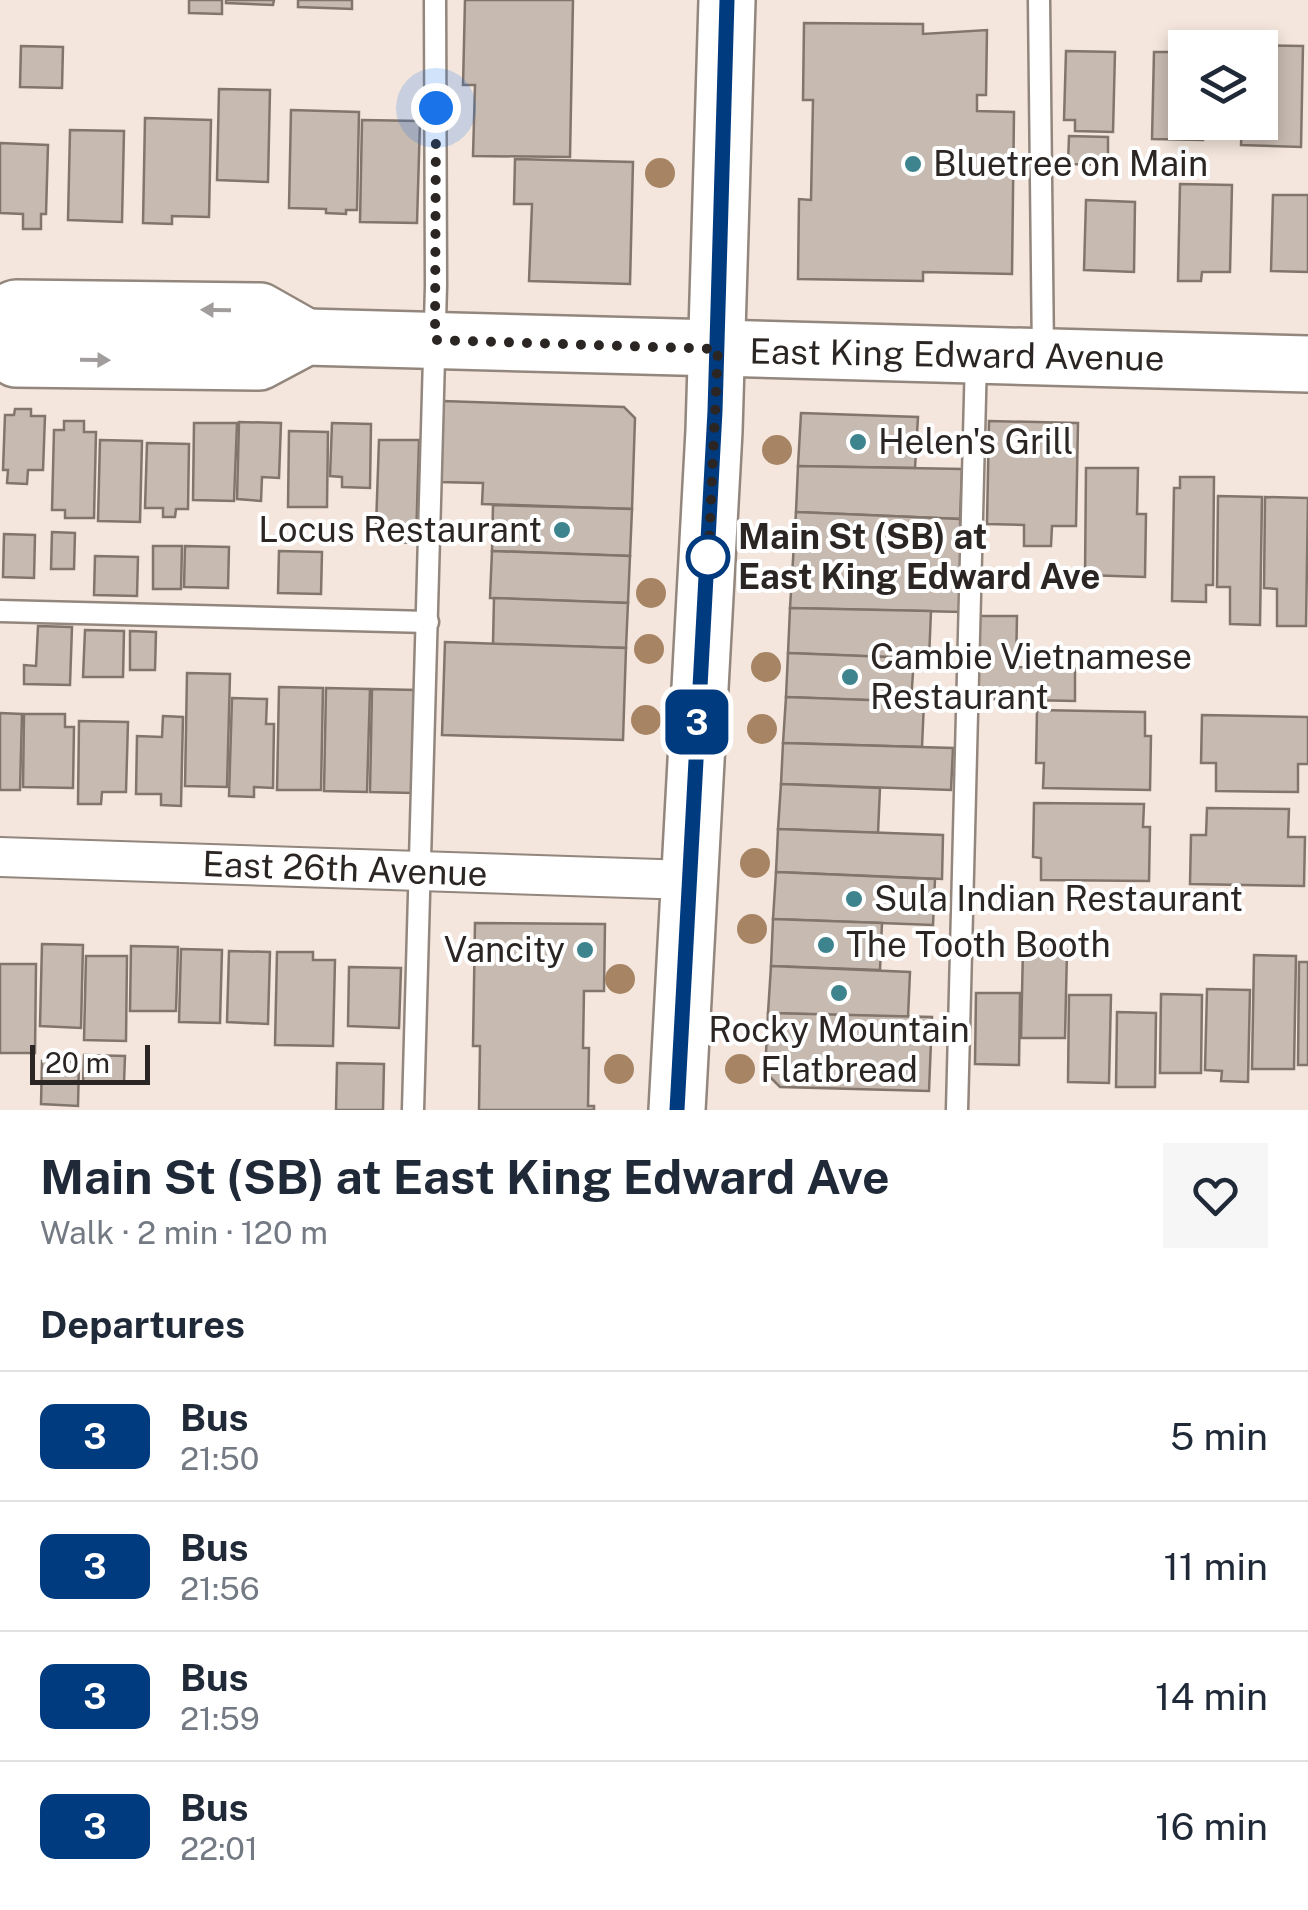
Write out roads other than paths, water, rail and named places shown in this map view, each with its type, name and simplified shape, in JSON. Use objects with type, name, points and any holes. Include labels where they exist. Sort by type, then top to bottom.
[{"type":"main road","points":[[677,1110],[718,349],[727,0]]},
{"type":"main road","points":[[0,315],[16,308],[260,310],[306,338]]},
{"type":"main road","name":"East King Edward Avenue","points":[[0,350],[16,359],[260,362],[306,338],[1308,364]]},
{"type":"street","name":"East 26th Avenue","points":[[0,858],[689,880]]},
{"type":"lane","points":[[414,1110],[435,340],[435,0]]},
{"type":"lane","points":[[1038,0],[1043,358]]},
{"type":"lane","points":[[957,1110],[976,356]]},
{"type":"lane","points":[[0,611],[428,622]]},
{"type":"place","name":"Bluetree on Main","points":[[913,164]]},
{"type":"place","name":"Helen's Grill","points":[[858,442]]},
{"type":"place","name":"Locus Restaurant","points":[[562,530]]},
{"type":"place","name":"Main St (SB) at East King Edward Ave","points":[[708,557]]},
{"type":"place","name":"Cambie Vietnamese Restaurant","points":[[850,677]]},
{"type":"place","name":"Sula Indian Restaurant","points":[[854,899]]},
{"type":"place","name":"The Tooth Booth","points":[[826,945]]},
{"type":"place","name":"Vancity","points":[[585,950]]},
{"type":"place","name":"Rocky Mountain Flatbread","points":[[839,993]]}]
